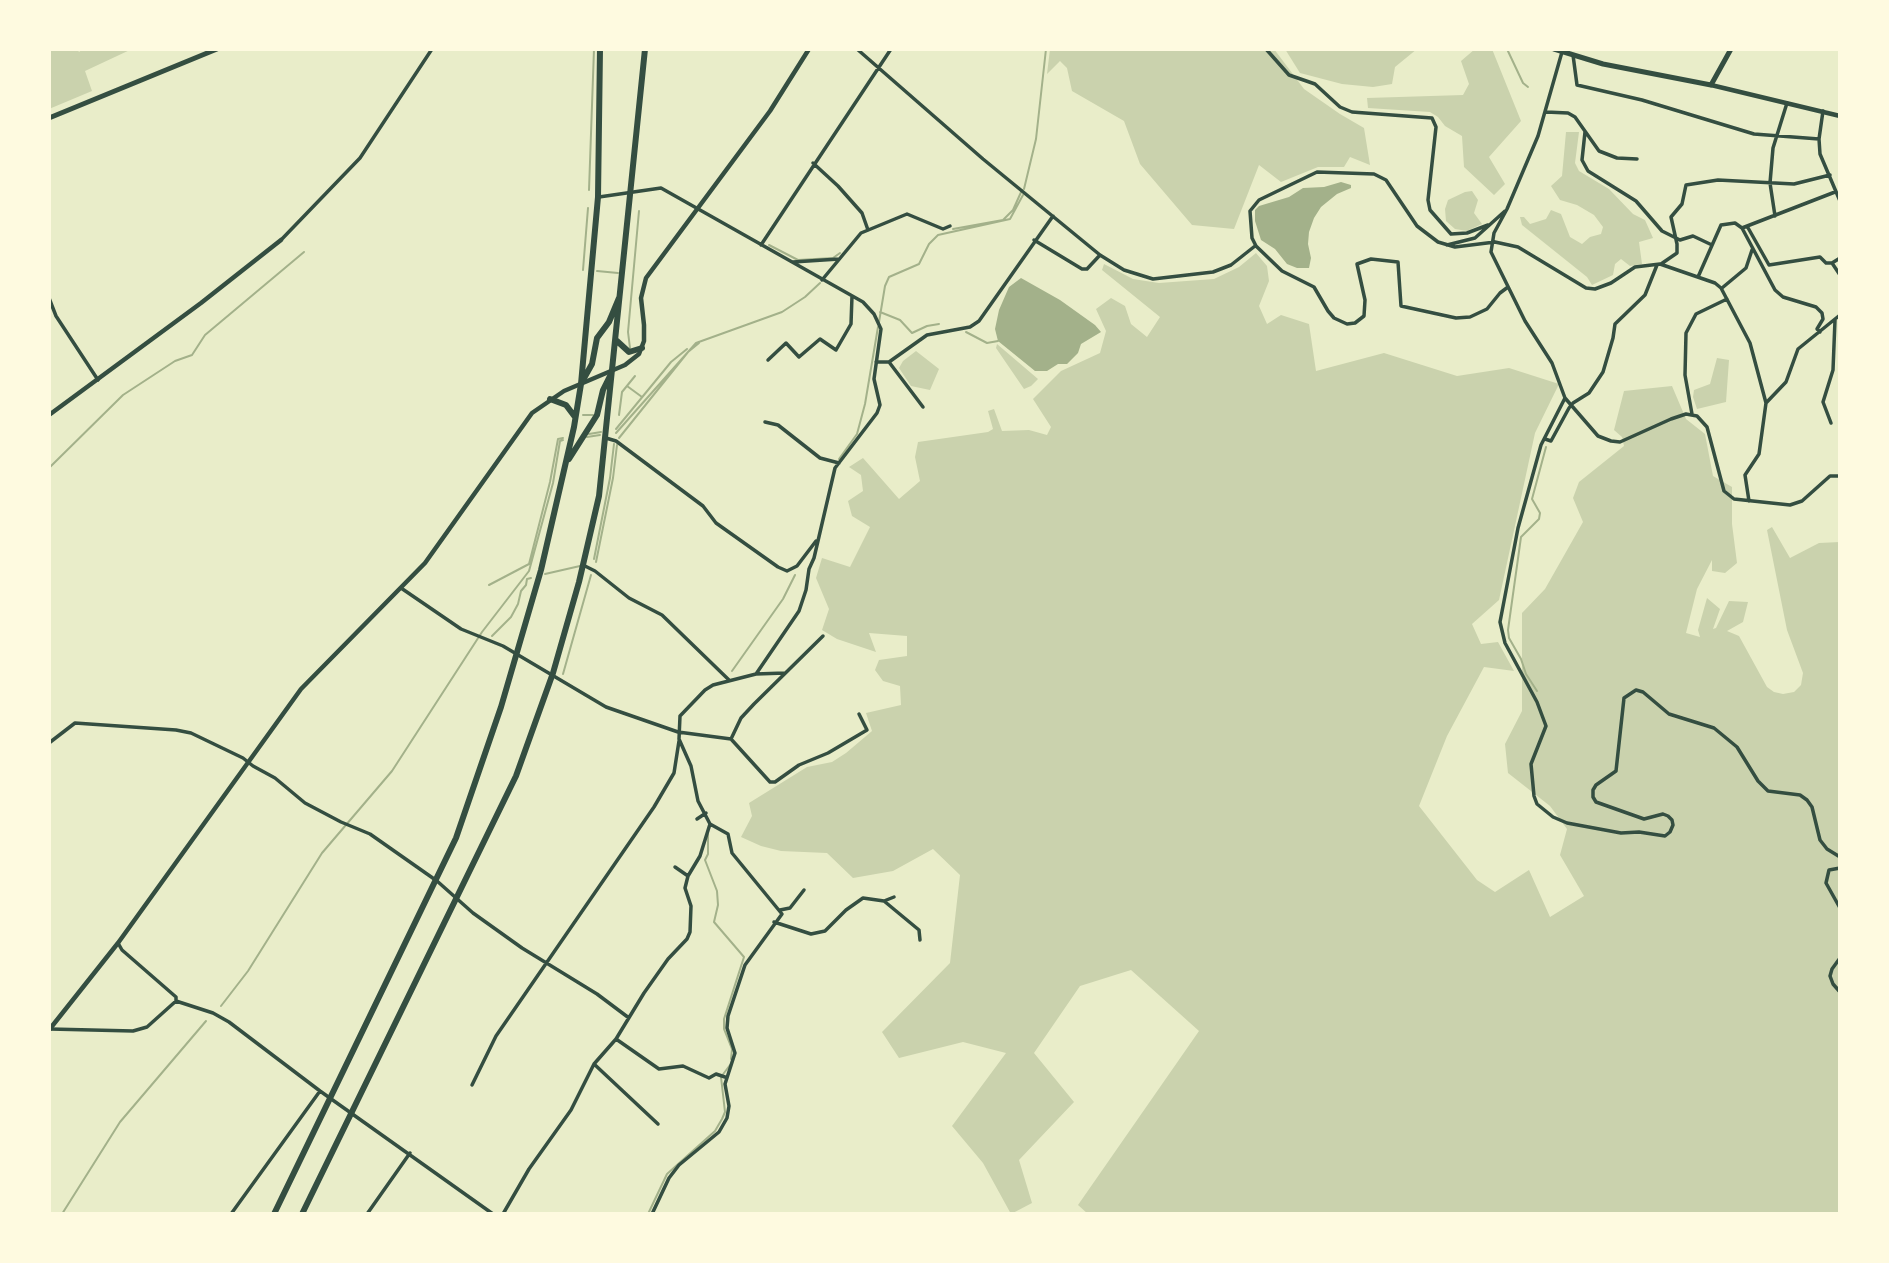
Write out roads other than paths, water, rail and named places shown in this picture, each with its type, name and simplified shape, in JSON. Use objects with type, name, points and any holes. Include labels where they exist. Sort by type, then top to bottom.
[{"type":"highway","points":[[274,1214],[456,838],[483,764],[541,570],[582,384],[598,197],[600,49]]},
{"type":"highway","points":[[302,1214],[516,776],[553,673],[599,496],[645,49]]},
{"type":"highway","points":[[582,384],[592,364],[597,338],[609,322],[622,293]]},
{"type":"highway","points":[[617,341],[628,352],[642,348]]},
{"type":"highway","points":[[566,464],[597,415],[603,390],[613,371]]},
{"type":"highway","points":[[550,399],[569,407],[576,418]]},
{"type":"main road","points":[[49,118],[216,49]]},
{"type":"main road","points":[[1554,49],[1603,64],[1711,85],[1729,52]]},
{"type":"street","points":[[49,415],[240,274],[281,240],[359,158],[432,49]]},
{"type":"street","points":[[49,1030],[118,943],[301,689],[425,563],[532,412],[550,399],[634,360],[642,348],[644,324],[641,298],[646,278],[770,111],[809,49]]},
{"type":"street","points":[[857,49],[1100,255],[1124,270],[1144,278],[1161,279],[1213,272],[1231,264],[1256,246]]},
{"type":"street","points":[[761,245],[891,49]]},
{"type":"street","points":[[1266,49],[1289,75],[1315,85],[1340,107],[1352,112],[1432,118],[1436,127],[1428,200],[1430,210],[1451,234],[1467,233],[1488,225]]},
{"type":"street","points":[[1562,52],[1546,112],[1507,209],[1493,236],[1491,252],[1525,321],[1552,363],[1564,398],[1598,436],[1611,442],[1620,442],[1671,419],[1692,414]]},
{"type":"street","points":[[1573,55],[1577,85],[1642,100],[1754,134],[1819,139]]},
{"type":"street","points":[[1711,85],[1840,116]]},
{"type":"street","points":[[1775,216],[1770,183],[1773,148],[1787,103]]},
{"type":"street","points":[[1824,111],[1819,139],[1820,154],[1840,201]]},
{"type":"street","points":[[1546,112],[1569,113],[1575,117],[1599,151],[1616,158],[1637,159]]},
{"type":"street","points":[[1585,132],[1582,160],[1584,166],[1628,194],[1662,231],[1681,240],[1693,236],[1712,245]]},
{"type":"street","points":[[813,163],[862,213],[868,230]]},
{"type":"street","points":[[1508,287],[1487,309],[1465,318],[1456,318],[1401,306],[1398,262],[1371,259],[1357,264],[1365,300],[1364,316],[1355,323],[1347,324],[1334,318],[1314,287],[1282,271],[1256,246],[1248,218],[1253,205],[1308,176],[1321,172],[1380,176],[1391,185],[1417,226],[1431,239],[1447,245],[1455,247],[1495,242],[1518,247],[1586,288],[1595,289],[1611,283],[1635,267],[1658,265],[1715,283],[1728,299],[1750,343],[1766,403],[1759,454],[1745,475],[1749,501]]},
{"type":"street","points":[[1545,439],[1551,442],[1573,402],[1589,393],[1603,372],[1615,324],[1645,295],[1658,265],[1677,253],[1671,218],[1682,204],[1686,185],[1718,180],[1794,184],[1830,175]]},
{"type":"street","points":[[598,197],[661,188],[852,296],[869,307],[878,322],[881,334],[874,379],[880,400],[879,410],[835,468],[799,611],[756,674]]},
{"type":"street","points":[[1744,227],[1835,192]]},
{"type":"street","points":[[1447,245],[1475,238],[1507,209]]},
{"type":"street","points":[[822,280],[861,233],[868,230],[908,214],[943,229],[950,226]]},
{"type":"street","points":[[876,362],[889,362],[927,335],[970,327],[979,321],[1053,216]]},
{"type":"street","points":[[1698,277],[1721,225],[1735,223],[1744,227],[1769,265],[1820,257],[1826,263],[1832,263],[1840,258]]},
{"type":"street","points":[[1744,227],[1752,250],[1775,290],[1783,297],[1816,307],[1822,313],[1823,319],[1817,329],[1820,332]]},
{"type":"street","points":[[1034,240],[1082,269],[1087,269],[1100,255]]},
{"type":"street","points":[[1721,288],[1746,268],[1752,250]]},
{"type":"street","points":[[792,262],[839,259]]},
{"type":"street","points":[[1832,263],[1840,275]]},
{"type":"street","points":[[768,360],[786,343],[799,356],[820,339],[836,350],[851,324],[852,296]]},
{"type":"street","points":[[49,298],[56,316],[98,380]]},
{"type":"street","points":[[1728,299],[1696,314],[1686,332],[1685,375],[1692,414],[1707,427],[1724,491],[1734,499],[1790,505],[1802,501],[1830,476],[1840,476]]},
{"type":"street","points":[[1766,403],[1786,382],[1798,349],[1840,315]]},
{"type":"street","points":[[1831,423],[1823,402],[1833,370],[1835,320]]},
{"type":"street","points":[[889,362],[923,407]]},
{"type":"street","points":[[1564,398],[1545,439],[1518,528],[1500,622],[1505,643],[1537,702],[1546,726],[1531,764],[1537,804],[1553,817],[1578,825],[1621,833],[1639,832],[1665,836],[1670,832],[1673,825],[1668,816],[1663,814],[1644,819],[1596,802],[1593,797],[1596,785],[1616,771],[1624,698],[1636,690],[1643,692],[1669,714],[1714,728],[1737,747],[1758,781],[1768,791],[1800,795],[1807,800],[1812,807],[1819,840],[1835,856],[1840,857]]},
{"type":"street","points":[[765,422],[778,425],[820,458],[839,463]]},
{"type":"street","points":[[606,439],[616,440],[703,506],[716,523],[778,567],[787,570],[797,566],[817,539]]},
{"type":"street","points":[[583,565],[595,571],[629,598],[663,615],[729,681]]},
{"type":"street","points":[[401,588],[461,629],[480,635],[553,673],[606,707],[678,732],[731,739],[770,782],[775,782],[799,765],[867,730],[859,714]]},
{"type":"street","points":[[731,739],[741,718],[823,636]]},
{"type":"street","points":[[503,1214],[529,1169],[571,1110],[594,1064],[616,1039],[656,975],[690,932],[691,906],[685,888],[688,876],[700,856],[710,824],[698,801],[691,766],[679,739],[680,716],[705,690],[756,674],[785,673]]},
{"type":"street","points":[[49,743],[75,723],[191,733],[275,778],[306,803],[370,834],[437,881],[456,900],[629,1018]]},
{"type":"street","points":[[472,1084],[496,1036],[634,837],[674,773],[679,739]]},
{"type":"street","points":[[697,819],[706,813]]},
{"type":"street","points":[[653,1214],[669,1178],[680,1165],[719,1132],[724,1124],[729,1106],[723,1076],[735,1053],[727,1028],[728,1016],[745,965],[782,914],[732,853],[729,834],[710,824]]},
{"type":"street","points":[[675,867],[688,876]]},
{"type":"street","points":[[1840,868],[1829,870],[1826,883],[1840,908]]},
{"type":"street","points":[[780,910],[790,908],[804,890]]},
{"type":"street","points":[[774,922],[811,934],[825,932],[846,910],[863,898],[884,901],[894,897]]},
{"type":"street","points":[[884,901],[919,930],[920,940]]},
{"type":"street","points":[[118,943],[122,950],[176,997],[177,1001],[213,1013],[229,1022],[320,1091],[493,1214]]},
{"type":"street","points":[[1840,958],[1830,976],[1840,992]]},
{"type":"street","points":[[49,1030],[133,1031],[147,1027],[177,1001]]},
{"type":"street","points":[[616,1039],[659,1069],[683,1066],[709,1078],[723,1076]]},
{"type":"street","points":[[594,1064],[658,1124]]},
{"type":"street","points":[[231,1214],[320,1091]]},
{"type":"street","points":[[367,1214],[410,1153]]},
{"type":"waterway","points":[[589,190],[594,49]]},
{"type":"waterway","points":[[1024,189],[1036,139],[1046,49]]},
{"type":"waterway","points":[[1507,49],[1523,83],[1528,87]]},
{"type":"waterway","points":[[953,229],[1003,220],[1013,210],[1022,190]]},
{"type":"waterway","points":[[879,322],[889,277],[919,264],[929,244],[938,235],[1010,219],[1023,195]]},
{"type":"waterway","points":[[583,270],[588,208]]},
{"type":"waterway","points":[[630,348],[628,332],[639,211]]},
{"type":"waterway","points":[[769,245],[798,260],[833,258],[840,253]]},
{"type":"waterway","points":[[49,468],[123,395],[175,361],[192,355],[205,335],[304,252]]},
{"type":"waterway","points":[[597,271],[618,273]]},
{"type":"waterway","points":[[616,433],[696,343],[782,312],[820,283]]},
{"type":"waterway","points":[[880,312],[900,320],[912,333],[939,324]]},
{"type":"waterway","points":[[839,459],[857,434],[878,327]]},
{"type":"waterway","points":[[966,332],[987,343],[998,341]]},
{"type":"waterway","points":[[619,438],[688,352],[699,343]]},
{"type":"waterway","points":[[616,429],[671,362],[687,349]]},
{"type":"waterway","points":[[619,415],[622,392],[635,376]]},
{"type":"waterway","points":[[627,386],[642,397]]},
{"type":"waterway","points":[[583,415],[593,415]]},
{"type":"waterway","points":[[589,434],[601,432]]},
{"type":"waterway","points":[[587,437],[600,435]]},
{"type":"waterway","points":[[489,585],[529,564],[558,439],[563,438]]},
{"type":"waterway","points":[[221,1006],[248,971],[322,853],[392,771],[482,632],[529,571],[553,483],[560,441],[563,440]]},
{"type":"waterway","points":[[594,559],[614,444]]},
{"type":"waterway","points":[[596,562],[617,445]]},
{"type":"waterway","points":[[1537,691],[1526,674],[1509,638],[1508,630],[1521,537],[1539,519],[1540,513],[1532,499],[1546,447]]},
{"type":"waterway","points":[[545,574],[580,566]]},
{"type":"waterway","points":[[563,674],[591,575]]},
{"type":"waterway","points":[[732,671],[783,599],[795,575]]},
{"type":"waterway","points":[[492,636],[511,617],[527,579],[531,578]]},
{"type":"waterway","points":[[708,834],[708,854],[705,860],[717,891],[718,905],[714,922],[744,957],[724,1019],[724,1029],[732,1049],[731,1059]]},
{"type":"waterway","points":[[62,1214],[120,1122],[206,1021]]},
{"type":"waterway","points":[[648,1214],[667,1174],[715,1131],[722,1119],[725,1112],[721,1077],[730,1065]]}]
